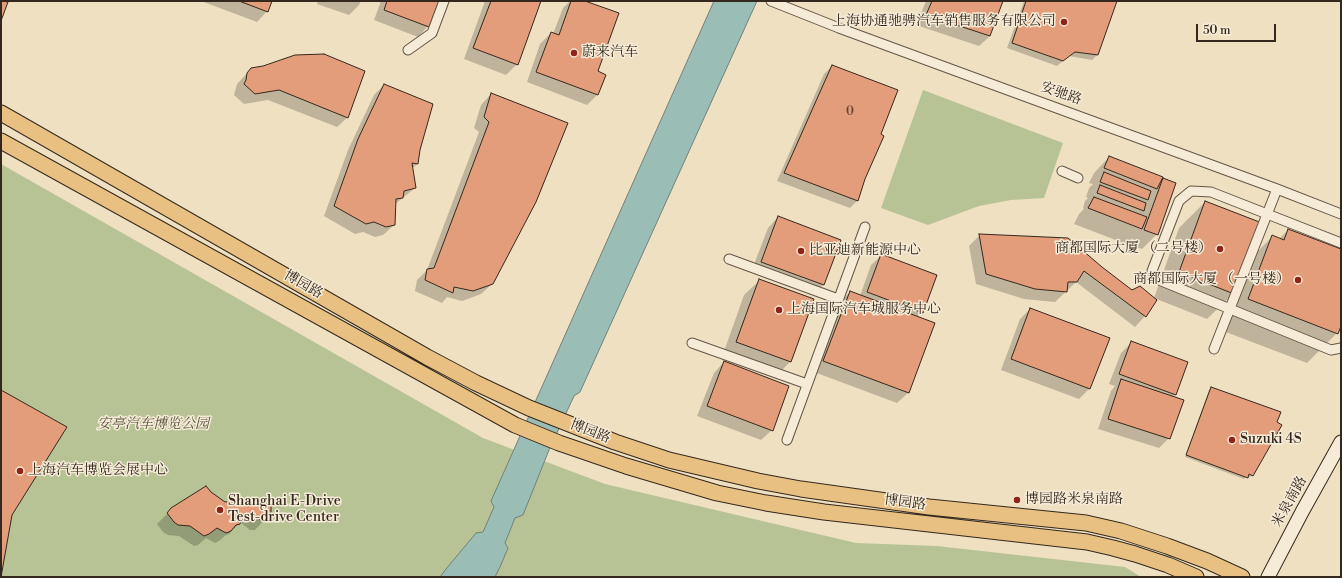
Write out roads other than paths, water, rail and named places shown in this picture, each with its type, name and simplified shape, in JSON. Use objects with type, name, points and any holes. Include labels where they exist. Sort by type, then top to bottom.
[{"type":"main road","name":"博园路","points":[[1,112],[427,357],[476,383],[529,408],[623,445],[669,460],[758,481],[801,489],[929,507],[1086,523],[1121,531],[1167,546],[1207,561],[1242,577]]},
{"type":"main road","name":"博园路","points":[[1,141],[515,425],[559,444],[717,493],[766,503],[824,512],[1086,542],[1135,554],[1196,577]]},
{"type":"main road","name":"米泉南路","points":[[1268,577],[1341,442]]},
{"type":"street","points":[[408,50],[432,33],[444,1]]},
{"type":"street","name":"安驰路","points":[[772,1],[839,28],[1277,189],[1341,214]]},
{"type":"street","points":[[1062,171],[1078,178]]},
{"type":"street","points":[[1214,349],[1277,189]]},
{"type":"street","points":[[1341,243],[1211,192],[1191,191],[1179,201],[1152,271],[1154,278],[1230,309],[1331,350],[1341,348]]},
{"type":"street","points":[[787,440],[865,227]]},
{"type":"street","points":[[729,258],[838,299]]},
{"type":"street","points":[[692,343],[807,384]]},
{"type":"water","points":[[714,1],[757,1],[580,392],[574,396],[549,450],[523,515],[515,518],[505,543],[508,548],[500,567],[495,577],[440,577],[476,533],[483,532],[494,507],[491,501]]},
{"type":"place","name":"上海协通驰骋汽车销售服务有限公司","points":[[1064,22]]},
{"type":"place","name":"蔚来汽车","points":[[574,53]]},
{"type":"place","name":"商都国际大厦 （二号楼）","points":[[1220,249]]},
{"type":"place","name":"比亚迪新能源中心","points":[[801,251]]},
{"type":"place","name":"商都国际大厦 （一号楼）","points":[[1298,280]]},
{"type":"place","name":"上海国际汽车城服务中心","points":[[779,310]]},
{"type":"place","name":"Suzuki 4S","points":[[1232,440]]},
{"type":"place","name":"上海汽车博览会展中心","points":[[20,471]]},
{"type":"place","name":"博园路米泉南路","points":[[1017,500]]},
{"type":"place","name":"Shanghai E-Drive Test-drive Center","points":[[220,510]]},
{"type":"park label","name":"安亭汽车博览公园","points":[[153,425]]}]
